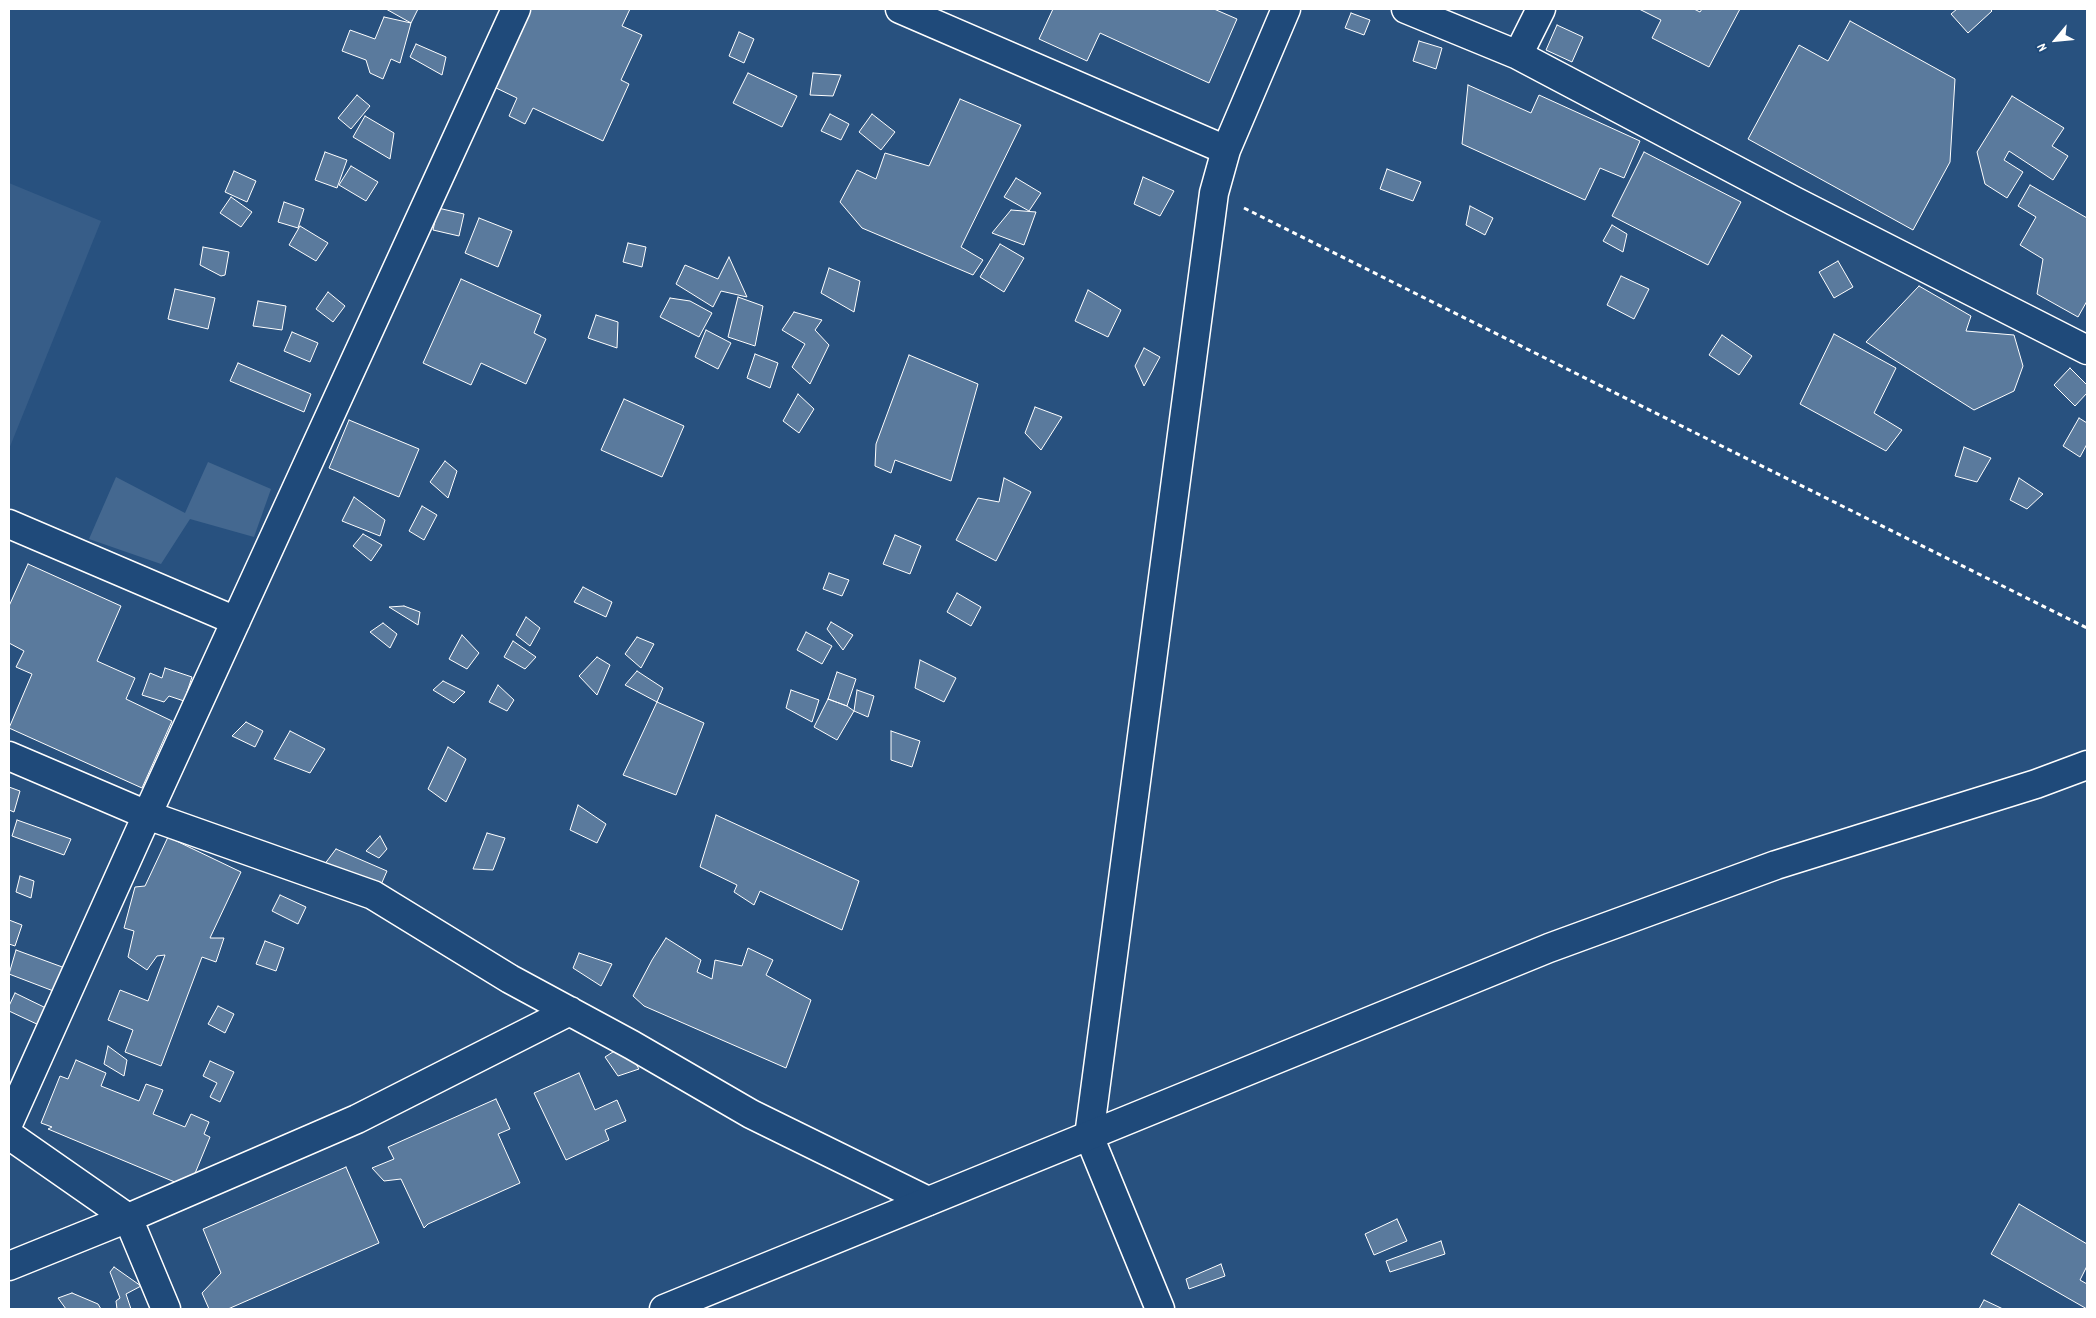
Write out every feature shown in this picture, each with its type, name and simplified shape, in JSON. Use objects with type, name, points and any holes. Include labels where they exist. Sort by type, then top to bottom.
[{"type":"street","points":[[9,1122],[147,815],[516,9]]},
{"type":"street","points":[[900,9],[1226,150]]},
{"type":"street","points":[[1160,1309],[1089,1136],[1214,193],[1226,150],[1286,9]]},
{"type":"street","points":[[1406,9],[1518,55],[1794,201],[2087,350]]},
{"type":"street","points":[[1518,55],[1541,9]]},
{"type":"street","points":[[9,524],[236,621]]},
{"type":"street","points":[[9,756],[147,815],[373,895],[510,979],[751,1114],[928,1202]]},
{"type":"street","points":[[664,1309],[1549,948],[1776,865],[2036,784],[2087,765]]},
{"type":"street","points":[[9,1266],[128,1218],[357,1120],[570,1011]]},
{"type":"street","points":[[9,1135],[128,1218],[166,1309]]},
{"type":"path","points":[[1214,193],[2087,628]]},
{"type":"shaded area","points":[[9,183],[101,221],[9,449]]},
{"type":"shaded area","points":[[208,462],[271,489],[254,537],[190,519],[161,564],[89,539],[116,477],[185,513]]},
{"type":"building","points":[[386,9],[418,9],[411,23]]},
{"type":"building","points":[[524,9],[630,9],[622,26],[642,35],[621,80],[629,84],[603,141],[533,108],[525,124],[509,116],[517,98],[492,86]]},
{"type":"building","points":[[1053,9],[1214,9],[1237,19],[1209,83],[1100,33],[1087,61],[1039,39]]},
{"type":"building","points":[[1639,9],[1694,9],[1700,12],[1702,9],[1740,9],[1709,67],[1652,38],[1661,20]]},
{"type":"building","points":[[1957,9],[1990,9],[1992,11],[1968,33],[1951,14]]},
{"type":"building","points":[[1351,13],[1370,20],[1364,35],[1345,28]]},
{"type":"building","points":[[384,17],[411,23],[400,63],[391,59],[383,79],[370,73],[366,60],[342,51],[350,30],[375,39]]},
{"type":"building","points":[[1850,21],[1955,79],[1950,162],[1913,230],[1748,139],[1799,45],[1828,61]]},
{"type":"building","points":[[1557,25],[1583,37],[1572,62],[1546,50]]},
{"type":"building","points":[[739,32],[754,39],[744,63],[729,56]]},
{"type":"building","points":[[1419,41],[1442,48],[1436,69],[1413,61]]},
{"type":"building","points":[[416,44],[446,57],[442,75],[410,57]]},
{"type":"building","points":[[748,73],[797,96],[782,127],[733,103]]},
{"type":"building","points":[[813,73],[841,75],[833,96],[810,95]]},
{"type":"building","points":[[1468,85],[1531,113],[1539,95],[1640,141],[1624,178],[1600,168],[1585,200],[1462,144]]},
{"type":"building","points":[[357,95],[370,106],[351,129],[338,118]]},
{"type":"building","points":[[2012,96],[2064,128],[2052,146],[2068,156],[2053,180],[2009,151],[2004,160],[2023,172],[2007,198],[1985,184],[1977,152]]},
{"type":"building","points":[[960,99],[1021,125],[961,247],[983,260],[973,275],[862,228],[840,202],[857,170],[876,179],[885,153],[929,166]]},
{"type":"building","points":[[830,114],[849,124],[841,140],[821,131]]},
{"type":"building","points":[[872,114],[895,132],[881,150],[859,132]]},
{"type":"building","points":[[365,116],[394,133],[390,159],[353,137]]},
{"type":"building","points":[[325,152],[347,160],[337,188],[315,180]]},
{"type":"building","points":[[1644,152],[1741,202],[1708,265],[1612,216]]},
{"type":"building","points":[[351,166],[378,182],[366,201],[339,185]]},
{"type":"building","points":[[1387,169],[1421,182],[1413,201],[1380,189]]},
{"type":"building","points":[[234,171],[256,181],[247,202],[225,192]]},
{"type":"building","points":[[1143,177],[1174,191],[1160,216],[1134,204]]},
{"type":"building","points":[[1016,178],[1041,193],[1029,211],[1004,197]]},
{"type":"building","points":[[2030,185],[2087,218],[2087,301],[2078,317],[2037,294],[2043,259],[2020,245],[2036,217],[2018,206]]},
{"type":"building","points":[[231,197],[252,212],[241,227],[220,213]]},
{"type":"building","points":[[284,202],[304,209],[298,228],[278,222]]},
{"type":"building","points":[[1470,206],[1493,218],[1485,235],[1466,225]]},
{"type":"building","points":[[438,208],[464,214],[459,236],[433,230]]},
{"type":"building","points":[[1011,210],[1036,212],[1024,245],[992,233]]},
{"type":"building","points":[[479,218],[512,231],[498,267],[465,253]]},
{"type":"building","points":[[1612,225],[1627,234],[1623,252],[1603,241]]},
{"type":"building","points":[[300,226],[328,243],[316,261],[289,245]]},
{"type":"building","points":[[628,243],[646,247],[642,267],[623,262]]},
{"type":"building","points":[[1000,244],[1024,258],[1004,292],[980,277]]},
{"type":"building","points":[[203,247],[229,252],[225,275],[221,276],[200,265]]},
{"type":"building","points":[[729,257],[747,297],[721,291],[713,307],[676,284],[685,265],[718,279]]},
{"type":"building","points":[[1838,261],[1853,287],[1834,298],[1819,272]]},
{"type":"building","points":[[829,268],[860,281],[854,312],[821,293]]},
{"type":"building","points":[[1621,276],[1649,289],[1634,319],[1607,305]]},
{"type":"building","points":[[461,279],[541,315],[534,333],[546,339],[526,384],[481,363],[471,385],[423,363]]},
{"type":"building","points":[[1919,286],[1971,316],[1966,331],[2014,335],[2023,366],[2014,391],[1974,410],[1866,342]]},
{"type":"building","points":[[175,289],[215,298],[208,329],[168,319]]},
{"type":"building","points":[[1088,290],[1121,310],[1108,337],[1075,321]]},
{"type":"building","points":[[328,292],[345,306],[333,322],[316,309]]},
{"type":"building","points":[[738,297],[763,306],[755,346],[728,337]]},
{"type":"building","points":[[670,298],[690,301],[712,313],[699,337],[660,317]]},
{"type":"building","points":[[258,301],[286,306],[282,330],[253,326]]},
{"type":"building","points":[[794,312],[822,320],[815,330],[829,345],[810,384],[792,367],[805,344],[782,330]]},
{"type":"building","points":[[596,315],[618,322],[617,348],[588,338]]},
{"type":"building","points":[[706,330],[731,343],[718,369],[695,357]]},
{"type":"building","points":[[292,332],[318,343],[310,362],[284,351]]},
{"type":"building","points":[[1834,334],[1896,368],[1874,413],[1902,430],[1886,451],[1800,404]]},
{"type":"building","points":[[1722,335],[1752,356],[1739,375],[1709,355]]},
{"type":"building","points":[[1144,348],[1160,357],[1144,386],[1135,366]]},
{"type":"building","points":[[755,354],[778,363],[770,388],[747,378]]},
{"type":"building","points":[[909,355],[978,384],[951,481],[895,460],[891,473],[875,466],[876,444]]},
{"type":"building","points":[[238,363],[311,394],[304,412],[230,381]]},
{"type":"building","points":[[2070,368],[2087,385],[2087,393],[2075,406],[2054,385]]},
{"type":"building","points":[[798,394],[814,409],[799,433],[783,421]]},
{"type":"building","points":[[624,399],[684,426],[662,477],[601,450]]},
{"type":"building","points":[[1035,407],[1062,417],[1041,450],[1025,433]]},
{"type":"building","points":[[2079,418],[2087,423],[2087,444],[2080,457],[2063,446]]},
{"type":"building","points":[[349,420],[419,449],[399,497],[329,468]]},
{"type":"building","points":[[1964,447],[1991,458],[1977,482],[1955,476]]},
{"type":"building","points":[[445,461],[457,471],[448,498],[430,482]]},
{"type":"building","points":[[1004,478],[1031,492],[996,561],[956,540],[978,498],[999,502]]},
{"type":"building","points":[[2019,478],[2043,494],[2027,509],[2010,500]]},
{"type":"building","points":[[354,497],[385,520],[380,536],[342,521]]},
{"type":"building","points":[[422,506],[437,515],[424,540],[409,531]]},
{"type":"building","points":[[363,534],[382,545],[371,561],[353,546]]},
{"type":"building","points":[[895,535],[921,546],[910,574],[883,564]]},
{"type":"building","points":[[28,564],[121,606],[97,661],[135,678],[126,699],[172,721],[142,788],[9,728],[32,674],[16,667],[24,651],[9,643],[9,606]]},
{"type":"building","points":[[829,573],[849,580],[842,596],[823,589]]},
{"type":"building","points":[[583,587],[612,602],[606,617],[574,602]]},
{"type":"building","points":[[957,593],[981,607],[971,626],[947,612]]},
{"type":"building","points":[[404,606],[420,612],[418,625],[389,607]]},
{"type":"building","points":[[526,617],[540,628],[530,646],[516,635]]},
{"type":"building","points":[[831,622],[853,635],[843,650],[827,629]]},
{"type":"building","points":[[383,623],[397,634],[390,648],[370,632]]},
{"type":"building","points":[[806,632],[832,646],[822,664],[797,650]]},
{"type":"building","points":[[462,635],[479,653],[467,669],[449,659]]},
{"type":"building","points":[[637,637],[654,644],[641,668],[625,654]]},
{"type":"building","points":[[513,641],[536,657],[525,669],[504,657]]},
{"type":"building","points":[[597,657],[610,665],[597,695],[579,676]]},
{"type":"building","points":[[920,660],[956,678],[944,702],[915,688]]},
{"type":"building","points":[[165,668],[192,677],[184,701],[169,696],[164,702],[142,695],[150,673],[162,678]]},
{"type":"building","points":[[637,671],[663,688],[657,702],[625,685]]},
{"type":"building","points":[[837,672],[856,679],[847,706],[828,699]]},
{"type":"building","points":[[443,681],[465,692],[454,703],[433,690]]},
{"type":"building","points":[[498,685],[514,700],[507,711],[489,702]]},
{"type":"building","points":[[791,690],[819,700],[812,722],[786,708]]},
{"type":"building","points":[[857,690],[874,696],[868,717],[854,711]]},
{"type":"building","points":[[828,699],[847,706],[854,711],[837,740],[814,727]]},
{"type":"building","points":[[657,702],[704,723],[676,795],[623,775]]},
{"type":"building","points":[[246,722],[263,731],[255,747],[232,736]]},
{"type":"building","points":[[290,731],[325,749],[310,773],[274,759]]},
{"type":"building","points":[[891,731],[920,741],[912,767],[891,760]]},
{"type":"building","points":[[448,747],[466,759],[446,802],[428,789]]},
{"type":"building","points":[[9,787],[20,791],[14,812],[9,810]]},
{"type":"building","points":[[578,805],[606,824],[597,843],[570,830]]},
{"type":"building","points":[[716,815],[859,881],[842,930],[760,891],[754,905],[734,892],[737,885],[700,867]]},
{"type":"building","points":[[17,820],[71,839],[64,855],[12,836]]},
{"type":"building","points":[[487,833],[505,838],[493,870],[473,869]]},
{"type":"building","points":[[380,836],[387,849],[379,858],[366,851]]},
{"type":"building","points":[[168,837],[241,872],[210,938],[224,938],[216,962],[202,957],[161,1066],[125,1052],[133,1030],[108,1020],[120,990],[148,1001],[165,955],[157,956],[147,970],[128,957],[134,931],[124,928],[135,887],[145,886]]},
{"type":"building","points":[[336,849],[387,871],[380,887],[324,865]]},
{"type":"building","points":[[20,876],[34,881],[31,898],[16,892]]},
{"type":"building","points":[[280,895],[306,907],[298,924],[272,911]]},
{"type":"building","points":[[9,920],[22,925],[15,946],[9,944]]},
{"type":"building","points":[[666,938],[701,960],[697,972],[712,979],[715,960],[742,966],[748,948],[773,960],[766,975],[811,1000],[786,1068],[644,1006],[633,996]]},
{"type":"building","points":[[265,941],[284,948],[276,971],[256,964]]},
{"type":"building","points":[[16,950],[65,968],[56,992],[9,974]]},
{"type":"building","points":[[579,953],[612,964],[601,986],[573,968]]},
{"type":"building","points":[[15,993],[48,1009],[41,1026],[9,1011],[9,1006]]},
{"type":"building","points":[[218,1006],[234,1014],[225,1033],[208,1024]]},
{"type":"building","points":[[624,1045],[639,1069],[618,1076],[605,1057]]},
{"type":"building","points":[[108,1046],[127,1060],[124,1076],[104,1064]]},
{"type":"building","points":[[76,1060],[106,1073],[101,1086],[139,1101],[146,1084],[163,1090],[153,1114],[185,1127],[191,1114],[209,1122],[204,1134],[210,1137],[189,1188],[48,1129],[52,1127],[41,1123],[60,1076],[68,1079]]},
{"type":"building","points":[[210,1061],[234,1072],[220,1102],[210,1097],[217,1083],[203,1076]]},
{"type":"building","points":[[579,1073],[595,1110],[617,1100],[626,1121],[605,1130],[609,1140],[566,1160],[534,1093]]},
{"type":"building","points":[[496,1099],[510,1129],[498,1134],[520,1183],[428,1224],[424,1228],[401,1179],[384,1181],[372,1168],[394,1159],[388,1147]]},
{"type":"building","points":[[346,1167],[379,1243],[228,1309],[209,1309],[202,1293],[221,1273],[203,1229]]},
{"type":"building","points":[[2019,1204],[2087,1244],[2087,1266],[2080,1280],[2087,1284],[2087,1309],[1991,1254]]},
{"type":"building","points":[[1397,1219],[1407,1241],[1374,1255],[1365,1234]]},
{"type":"building","points":[[1441,1241],[1445,1254],[1390,1272],[1386,1261]]},
{"type":"building","points":[[1221,1264],[1225,1276],[1189,1289],[1186,1279]]},
{"type":"building","points":[[114,1267],[141,1286],[126,1294],[131,1309],[117,1309],[116,1301],[120,1298],[110,1272]]},
{"type":"building","points":[[72,1293],[98,1304],[101,1309],[66,1309],[58,1298]]},
{"type":"building","points":[[1984,1300],[2003,1309],[1979,1309]]}]
